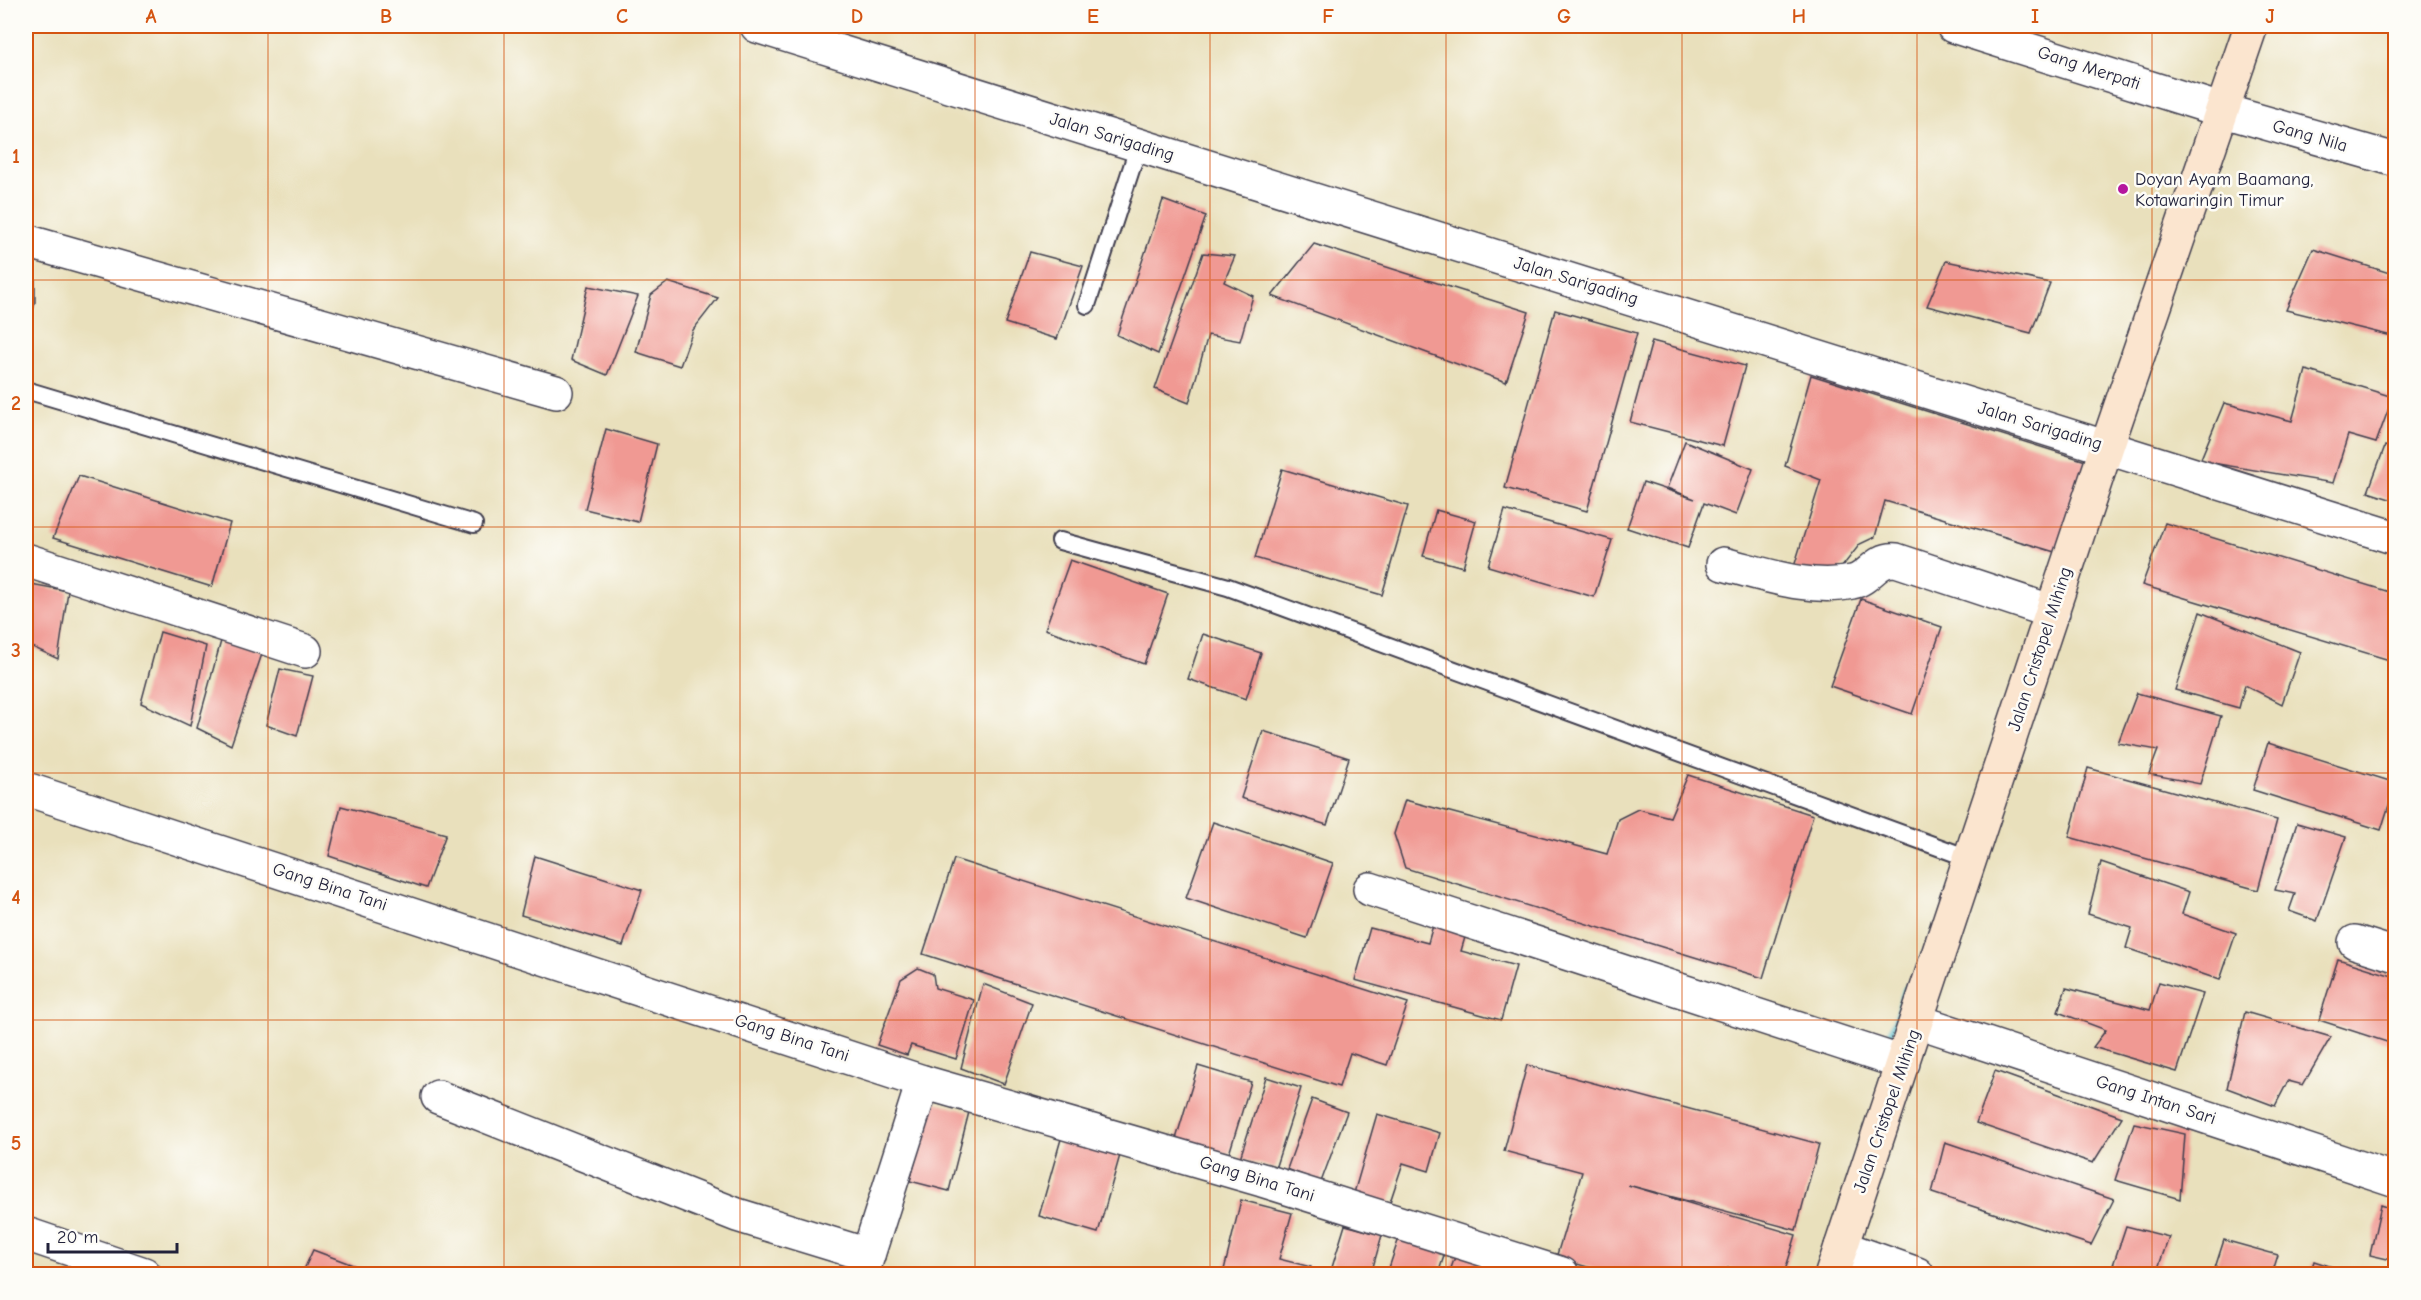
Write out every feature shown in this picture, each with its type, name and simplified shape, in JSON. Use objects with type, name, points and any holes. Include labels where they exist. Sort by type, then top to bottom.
[{"type":"street","name":"Jalan Sarigading","points":[[757,26],[2396,538]]},
{"type":"street","name":"Gang Merpati","points":[[1953,26],[2224,111]]},
{"type":"street","name":"Jalan Cristopel Mihing","points":[[1836,1261],[2107,446],[2252,26]]},
{"type":"street","name":"Gang Nila","points":[[2224,111],[2396,160]]},
{"type":"street","points":[[26,241],[556,392]]},
{"type":"street","points":[[26,560],[305,651]]},
{"type":"street","points":[[1723,564],[1799,582],[1839,584],[1855,582],[1880,562],[1896,560],[2053,612]]},
{"type":"street","name":"Gang Bina Tani","points":[[26,789],[923,1082],[1262,1180],[1562,1275]]},
{"type":"street","points":[[1370,889],[1903,1063]]},
{"type":"street","points":[[2355,942],[2396,955]]},
{"type":"street","name":"Gang Intan Sari","points":[[1917,1021],[2396,1180]]},
{"type":"street","points":[[438,1096],[865,1265],[923,1082]]},
{"type":"street","points":[[26,1234],[144,1275]]},
{"type":"street","points":[[1836,1261],[1917,1275]]},
{"type":"lane","points":[[1088,306],[1139,145]]},
{"type":"lane","points":[[26,390],[474,524]]},
{"type":"lane","points":[[1059,541],[1228,587],[1971,859]]},
{"type":"building","points":[[1163,200],[1206,216],[1158,354],[1117,335]]},
{"type":"building","points":[[1314,244],[1529,312],[1506,382],[1272,296]]},
{"type":"building","points":[[2313,249],[2396,275],[2396,337],[2286,310]]},
{"type":"building","points":[[1030,252],[1083,266],[1057,339],[1005,323]]},
{"type":"building","points":[[1203,253],[1235,256],[1224,282],[1253,296],[1240,341],[1208,335],[1189,403],[1155,389]]},
{"type":"building","points":[[1946,261],[2050,283],[2031,333],[1927,306]]},
{"type":"building","points":[[26,262],[35,264],[35,303],[26,336]]},
{"type":"building","points":[[668,282],[718,298],[693,330],[680,366],[636,352],[651,295]]},
{"type":"building","points":[[588,286],[638,296],[607,375],[571,360]]},
{"type":"building","points":[[1555,310],[1637,333],[1587,511],[1505,488]]},
{"type":"building","points":[[1652,341],[1745,366],[1723,446],[1630,422]]},
{"type":"building","points":[[2306,370],[2393,397],[2376,443],[2348,435],[2333,483],[2200,461],[2224,403],[2292,421]]},
{"type":"building","points":[[1811,375],[2092,463],[2058,553],[1885,501],[1875,537],[1860,544],[1838,572],[1793,570],[1821,480],[1785,466]]},
{"type":"building","points":[[606,429],[657,444],[638,522],[585,509]]},
{"type":"building","points":[[1685,441],[1753,469],[1736,515],[1704,503],[1688,548],[1627,528],[1643,482],[1695,499],[1667,488]]},
{"type":"building","points":[[2385,446],[2396,449],[2396,501],[2368,492]]},
{"type":"building","points":[[1282,469],[1408,506],[1382,595],[1255,558]]},
{"type":"building","points":[[79,476],[230,523],[212,587],[53,538]]},
{"type":"building","points":[[1436,510],[1476,521],[1463,567],[1423,556]]},
{"type":"building","points":[[1505,510],[1612,540],[1594,597],[1488,566]]},
{"type":"building","points":[[2165,523],[2396,594],[2396,662],[2142,585]]},
{"type":"building","points":[[1070,560],[1168,594],[1144,664],[1045,629]]},
{"type":"building","points":[[26,583],[68,591],[58,659],[26,644]]},
{"type":"building","points":[[1861,599],[1942,627],[1912,714],[1830,686]]},
{"type":"building","points":[[2200,612],[2300,652],[2282,704],[2245,685],[2239,708],[2175,690]]},
{"type":"building","points":[[160,632],[206,646],[190,726],[141,703]]},
{"type":"building","points":[[1203,634],[1261,653],[1246,699],[1188,679]]},
{"type":"building","points":[[221,641],[263,651],[231,745],[197,728]]},
{"type":"building","points":[[280,669],[313,676],[297,736],[266,725]]},
{"type":"building","points":[[2137,693],[2221,716],[2200,784],[2149,774],[2158,750],[2118,743]]},
{"type":"building","points":[[1263,731],[1349,758],[1327,825],[1241,798]]},
{"type":"building","points":[[2268,743],[2396,783],[2381,830],[2253,790]]},
{"type":"building","points":[[2088,768],[2277,820],[2258,890],[2069,837]]},
{"type":"building","points":[[1688,775],[1813,815],[1763,978],[1405,868],[1394,834],[1405,800],[1607,854],[1618,819],[1638,809],[1670,817]]},
{"type":"building","points":[[341,806],[446,834],[426,888],[329,856]]},
{"type":"building","points":[[1213,822],[1333,863],[1307,938],[1186,898]]},
{"type":"building","points":[[2297,823],[2346,837],[2317,921],[2289,911],[2295,894],[2275,890]]},
{"type":"building","points":[[535,856],[642,890],[623,946],[521,915]]},
{"type":"building","points":[[954,859],[1408,1003],[1387,1065],[1350,1053],[1339,1087],[923,954]]},
{"type":"building","points":[[2101,862],[2189,892],[2182,914],[2236,933],[2220,980],[2126,948],[2132,928],[2088,914]]},
{"type":"building","points":[[1435,918],[1468,927],[1461,951],[1516,966],[1501,1020],[1355,980],[1370,928],[1428,943]]},
{"type":"building","points":[[2338,959],[2396,977],[2396,1045],[2319,1020]]},
{"type":"building","points":[[918,968],[933,974],[935,988],[974,1000],[956,1059],[911,1045],[907,1055],[877,1045],[901,979]]},
{"type":"building","points":[[2159,982],[2203,994],[2177,1072],[2093,1047],[2106,1030],[2058,1012],[2066,988],[2150,1010]]},
{"type":"building","points":[[983,984],[1032,1003],[1004,1084],[961,1068]]},
{"type":"building","points":[[2245,1012],[2331,1037],[2303,1085],[2288,1081],[2275,1106],[2227,1088]]},
{"type":"building","points":[[1527,1065],[1819,1144],[1796,1230],[1628,1185],[1796,1235],[1784,1274],[1751,1274],[1728,1268],[1727,1274],[1612,1274],[1556,1258],[1582,1172],[1504,1151]]},
{"type":"building","points":[[1198,1066],[1251,1082],[1229,1154],[1176,1139]]},
{"type":"building","points":[[1995,1071],[2122,1117],[2093,1163],[1976,1123]]},
{"type":"building","points":[[1266,1077],[1301,1088],[1275,1169],[1240,1158]]},
{"type":"building","points":[[1312,1099],[1347,1112],[1321,1182],[1287,1169]]},
{"type":"building","points":[[931,1102],[969,1112],[949,1191],[910,1181]]},
{"type":"building","points":[[1377,1114],[1440,1133],[1429,1171],[1403,1163],[1387,1211],[1352,1200]]},
{"type":"building","points":[[2134,1123],[2185,1134],[2180,1199],[2115,1180]]},
{"type":"building","points":[[1063,1132],[1122,1148],[1098,1233],[1039,1216]]},
{"type":"building","points":[[1945,1142],[2114,1199],[2091,1245],[1932,1193]]},
{"type":"building","points":[[1241,1200],[1292,1213],[1279,1259],[1311,1267],[1309,1274],[1223,1274]]},
{"type":"building","points":[[2381,1205],[2396,1210],[2396,1261],[2370,1255]]},
{"type":"building","points":[[1345,1225],[1382,1235],[1371,1274],[1330,1274]]},
{"type":"building","points":[[2126,1226],[2169,1237],[2156,1274],[2110,1274]]},
{"type":"building","points":[[1400,1235],[1446,1250],[1438,1274],[1387,1274]]},
{"type":"building","points":[[2224,1240],[2278,1255],[2272,1274],[2213,1274]]},
{"type":"building","points":[[313,1250],[377,1274],[302,1274]]},
{"type":"building","points":[[1457,1251],[1524,1274],[1449,1274]]},
{"type":"building","points":[[2314,1261],[2348,1272],[2347,1274],[2310,1274]]},
{"type":"waterway","points":[[1890,1049],[1909,991]]},
{"type":"place","name":"Doyan Ayam Baamang, Kotawaringin Timur","points":[[2123,189]]}]
